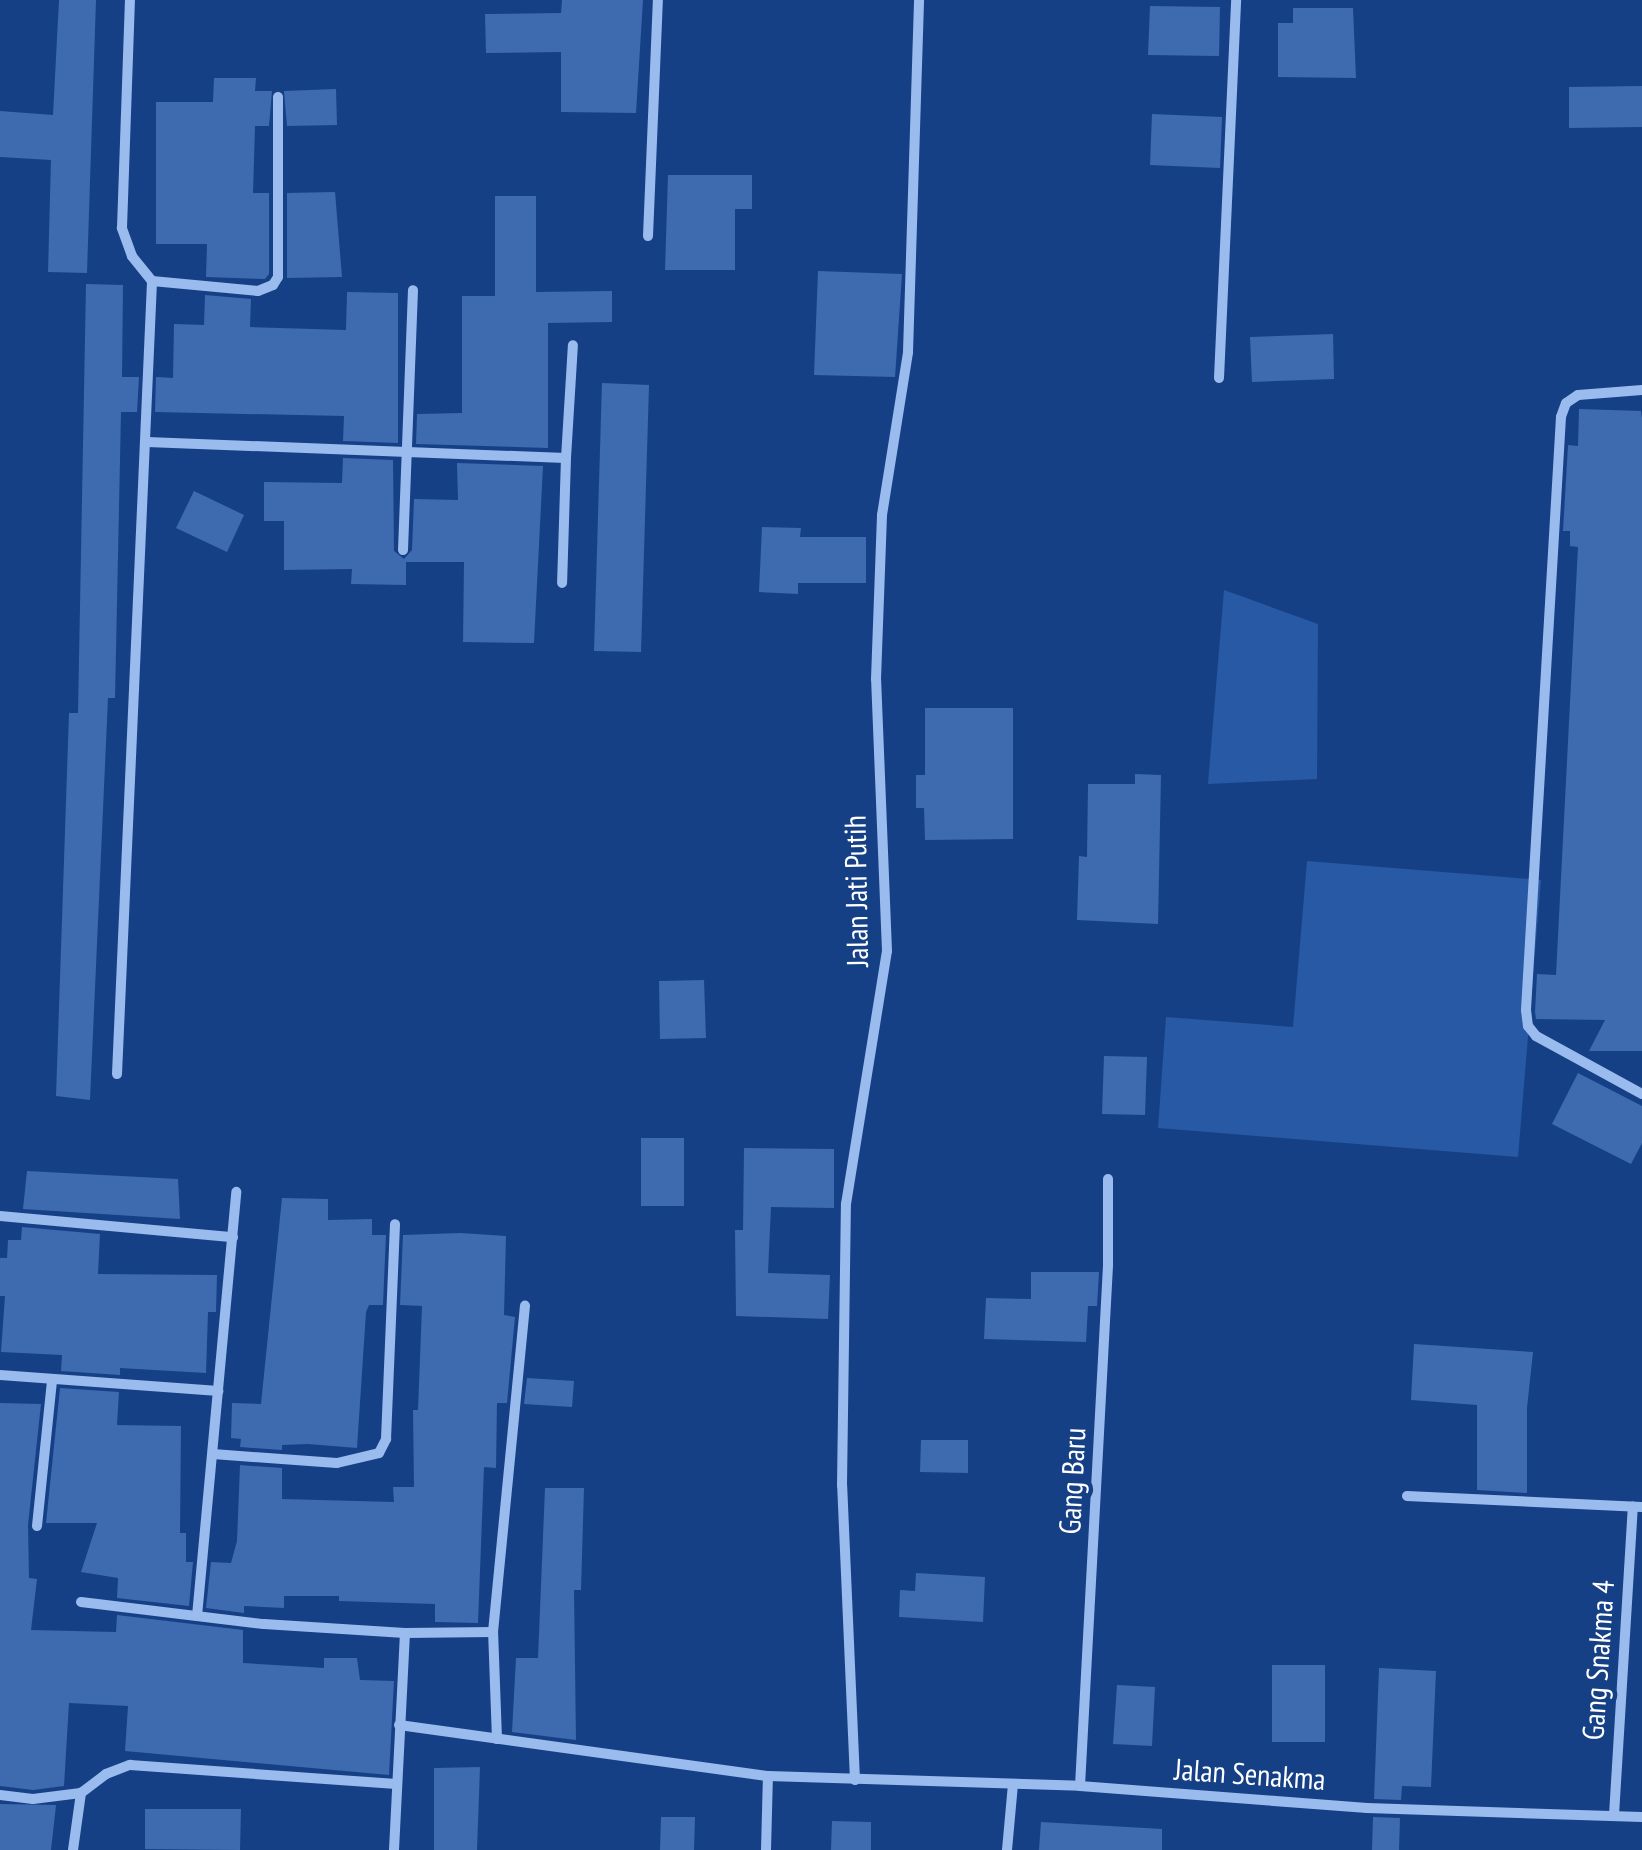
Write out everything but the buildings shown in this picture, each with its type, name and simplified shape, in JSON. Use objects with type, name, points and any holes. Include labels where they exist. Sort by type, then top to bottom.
[{"type":"street","points":[[117,1074],[152,281],[132,256],[122,228],[130,0]]},
{"type":"street","points":[[648,236],[658,0]]},
{"type":"street","name":"Jalan Jati Putih","points":[[855,1780],[842,1485],[846,1204],[887,951],[876,680],[882,515],[908,352],[919,0]]},
{"type":"street","points":[[1219,378],[1236,0]]},
{"type":"street","points":[[152,281],[258,292],[278,278],[278,97]]},
{"type":"street","points":[[403,550],[413,290]]},
{"type":"street","points":[[562,582],[572,345]]},
{"type":"street","points":[[1642,390],[1578,395],[1566,403],[1561,417],[1526,1010],[1528,1026],[1536,1036],[1642,1094]]},
{"type":"street","points":[[146,442],[566,458]]},
{"type":"street","name":"Gang Baru","points":[[1080,1786],[1108,1266],[1108,1179]]},
{"type":"street","points":[[197,1616],[236,1192]]},
{"type":"street","points":[[0,1216],[233,1238]]},
{"type":"street","points":[[213,1454],[338,1463],[379,1453],[386,1439],[395,1224]]},
{"type":"street","points":[[498,1739],[493,1632],[525,1306]]},
{"type":"street","points":[[0,1375],[218,1391]]},
{"type":"street","points":[[37,1526],[52,1380]]},
{"type":"street","points":[[1408,1496],[1638,1507]]},
{"type":"street","name":"Gang Snakma 4","points":[[1614,1815],[1638,1507]]},
{"type":"street","points":[[81,1602],[405,1633],[493,1632]]},
{"type":"street","points":[[394,1850],[405,1633]]},
{"type":"street","name":"Jalan Senakma","points":[[399,1725],[768,1776],[1080,1786],[1368,1808],[1642,1817]]},
{"type":"street","points":[[0,1795],[33,1799],[81,1793],[106,1774],[130,1765],[396,1784]]},
{"type":"street","points":[[766,1850],[768,1776]]},
{"type":"street","points":[[1007,1850],[1013,1784]]},
{"type":"street","points":[[73,1850],[81,1793]]},
{"type":"shaded area","points":[[1224,590],[1318,624],[1317,779],[1208,784]]},
{"type":"shaded area","points":[[1307,861],[1541,880],[1518,1157],[1158,1128],[1166,1017],[1293,1027]]}]
